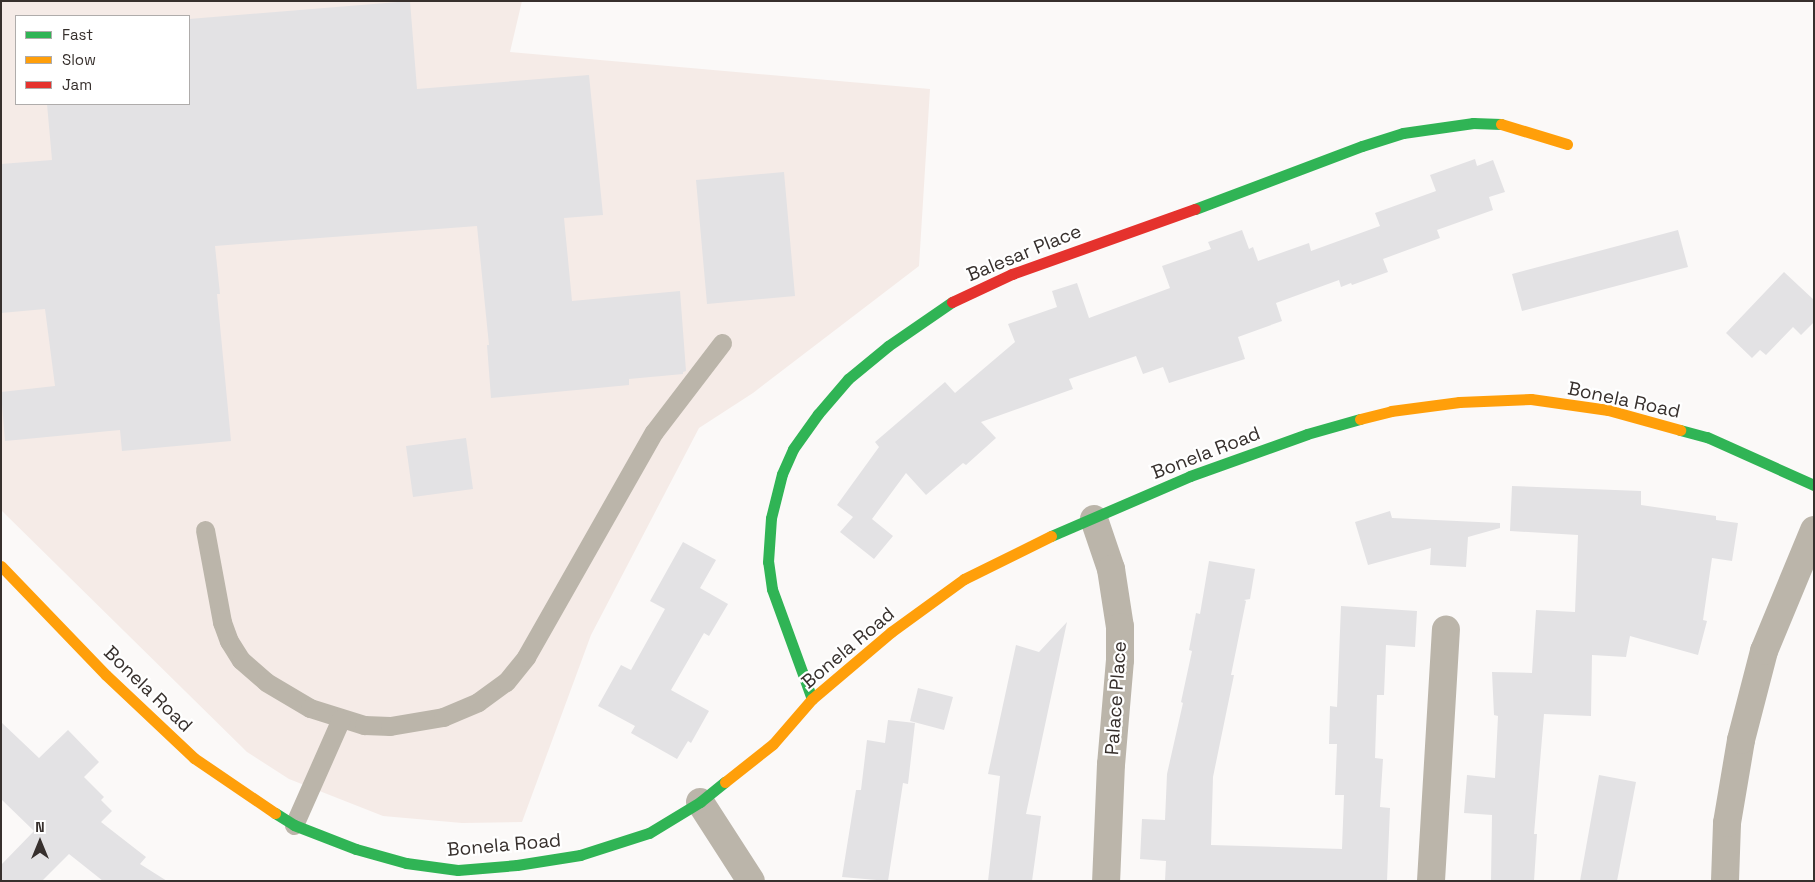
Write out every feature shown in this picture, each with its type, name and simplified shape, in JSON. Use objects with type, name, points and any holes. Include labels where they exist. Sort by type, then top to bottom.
[{"type":"street","name":"Balesar Place","points":[[812,699],[772,589],[768,562],[771,518],[782,474],[793,449],[818,414],[848,379],[888,346],[945,305],[1012,274],[1403,133],[1473,123],[1507,124],[1567,144]]},
{"type":"street","name":"Bonela Road","points":[[1,566],[106,675],[194,758],[294,826],[356,849],[406,863],[458,870],[517,865],[580,855],[649,833],[700,802],[772,744],[812,699],[891,632],[964,579],[1040,540],[1094,519],[1190,476],[1307,434],[1391,411],[1460,402],[1531,399],[1608,410],[1707,437],[1814,485]]},
{"type":"street","name":"Palace Place","points":[[1094,519],[1111,569],[1120,627],[1120,660],[1111,764],[1106,881]]},
{"type":"street","points":[[1725,881],[1728,823],[1741,740],[1764,651],[1814,530]]},
{"type":"street","points":[[1431,881],[1446,630]]},
{"type":"street","points":[[700,802],[751,881]]},
{"type":"lane","points":[[205,530],[222,622],[229,641],[241,660],[266,682],[310,708],[364,725],[390,726],[443,717],[478,702],[506,682],[526,657],[654,432],[722,343]]},
{"type":"lane","points":[[294,826],[341,719]]},
{"type":"shaded area","points":[[1,1],[522,1],[510,52],[930,89],[919,266],[753,393],[699,428],[591,635],[522,822],[462,823],[383,816],[289,779],[247,752],[1,510]]},
{"type":"building","points":[[410,1],[417,89],[589,75],[603,215],[564,218],[572,301],[680,291],[686,371],[683,374],[629,379],[629,385],[491,398],[487,345],[489,345],[477,226],[215,246],[220,294],[217,294],[231,441],[122,451],[120,430],[5,441],[1,392],[55,386],[45,309],[1,313],[1,164],[52,160],[47,105],[190,105],[190,19]]},
{"type":"building","points":[[1475,159],[1477,166],[1493,160],[1505,192],[1489,197],[1493,210],[1437,230],[1440,238],[1383,259],[1388,272],[1341,287],[1339,280],[1276,303],[1282,321],[1238,337],[1245,359],[1169,383],[1163,367],[1143,374],[1136,356],[1069,379],[1073,389],[981,422],[996,438],[966,465],[963,463],[926,495],[906,473],[872,519],[893,536],[874,559],[840,532],[853,517],[837,505],[879,447],[875,442],[945,382],[955,393],[1015,342],[1008,324],[1057,307],[1052,291],[1077,283],[1089,318],[1170,288],[1162,266],[1211,249],[1208,242],[1242,230],[1249,249],[1253,247],[1258,261],[1309,243],[1311,251],[1380,226],[1375,213],[1436,191],[1430,175]]},
{"type":"building","points":[[784,172],[795,296],[707,304],[696,180]]},
{"type":"building","points":[[1678,230],[1688,267],[1522,311],[1512,274]]},
{"type":"building","points":[[1784,272],[1814,300],[1814,322],[1801,335],[1793,327],[1766,355],[1760,350],[1752,358],[1726,333]]},
{"type":"building","points":[[466,438],[473,489],[413,497],[406,446]]},
{"type":"building","points":[[1512,486],[1641,491],[1641,505],[1716,516],[1716,520],[1738,523],[1732,561],[1712,558],[1703,620],[1707,621],[1698,655],[1630,636],[1626,657],[1592,655],[1591,716],[1544,714],[1534,834],[1537,834],[1534,881],[1491,881],[1492,815],[1464,813],[1467,775],[1495,778],[1498,716],[1494,715],[1492,672],[1532,673],[1536,610],[1575,612],[1578,535],[1510,531]]},
{"type":"building","points":[[1390,511],[1392,518],[1500,523],[1500,528],[1468,537],[1466,567],[1430,565],[1431,548],[1368,565],[1355,522]]},
{"type":"building","points":[[683,542],[716,560],[700,588],[728,604],[709,636],[704,633],[671,690],[709,711],[691,743],[688,741],[677,759],[631,733],[635,726],[598,706],[621,665],[631,670],[665,609],[650,601]]},
{"type":"building","points":[[1209,561],[1255,569],[1250,599],[1244,600],[1246,601],[1231,675],[1234,675],[1213,777],[1211,845],[1342,849],[1344,795],[1335,795],[1337,744],[1329,744],[1330,706],[1337,707],[1341,606],[1417,611],[1415,647],[1386,645],[1384,695],[1377,695],[1375,758],[1383,759],[1380,807],[1390,808],[1387,881],[1165,881],[1166,861],[1140,859],[1142,819],[1165,820],[1167,774],[1183,703],[1181,702],[1192,651],[1189,650],[1196,613],[1200,614]]},
{"type":"building","points":[[1067,622],[1026,814],[1041,816],[1032,881],[988,881],[1000,776],[988,774],[1016,645],[1039,652]]},
{"type":"building","points":[[918,688],[953,697],[944,730],[910,721]]},
{"type":"building","points":[[888,720],[915,723],[908,784],[903,783],[888,881],[842,877],[856,790],[861,790],[867,740],[885,743]]},
{"type":"building","points":[[1,722],[39,758],[68,730],[99,762],[84,777],[104,797],[101,800],[112,811],[101,822],[146,857],[140,864],[167,881],[103,881],[69,854],[42,881],[1,881],[1,865],[34,831],[1,799]]},
{"type":"building","points":[[1599,775],[1636,782],[1617,881],[1580,881]]},
{"type":"traffic: fast","points":[[1195,209],[1362,146],[1403,133],[1473,123],[1501,124]]},
{"type":"traffic: fast","points":[[812,699],[772,589],[768,562],[771,518],[782,474],[793,449],[818,414],[848,379],[888,346],[952,302]]},
{"type":"traffic: fast","points":[[1051,536],[1190,476],[1307,434],[1360,419]]},
{"type":"traffic: fast","points":[[1680,430],[1707,437],[1814,485]]},
{"type":"traffic: fast","points":[[275,813],[294,825],[356,849],[406,863],[458,870],[517,865],[580,855],[649,833],[700,802],[725,782]]},
{"type":"traffic: slow","points":[[1501,124],[1567,144]]},
{"type":"traffic: slow","points":[[1360,419],[1391,411],[1459,402],[1531,399],[1608,410],[1680,430]]},
{"type":"traffic: slow","points":[[725,782],[773,744],[812,699],[891,632],[964,579],[1051,536]]},
{"type":"traffic: slow","points":[[1,566],[106,675],[194,758],[275,813]]},
{"type":"traffic: jam","points":[[952,302],[1012,274],[1195,209]]}]
